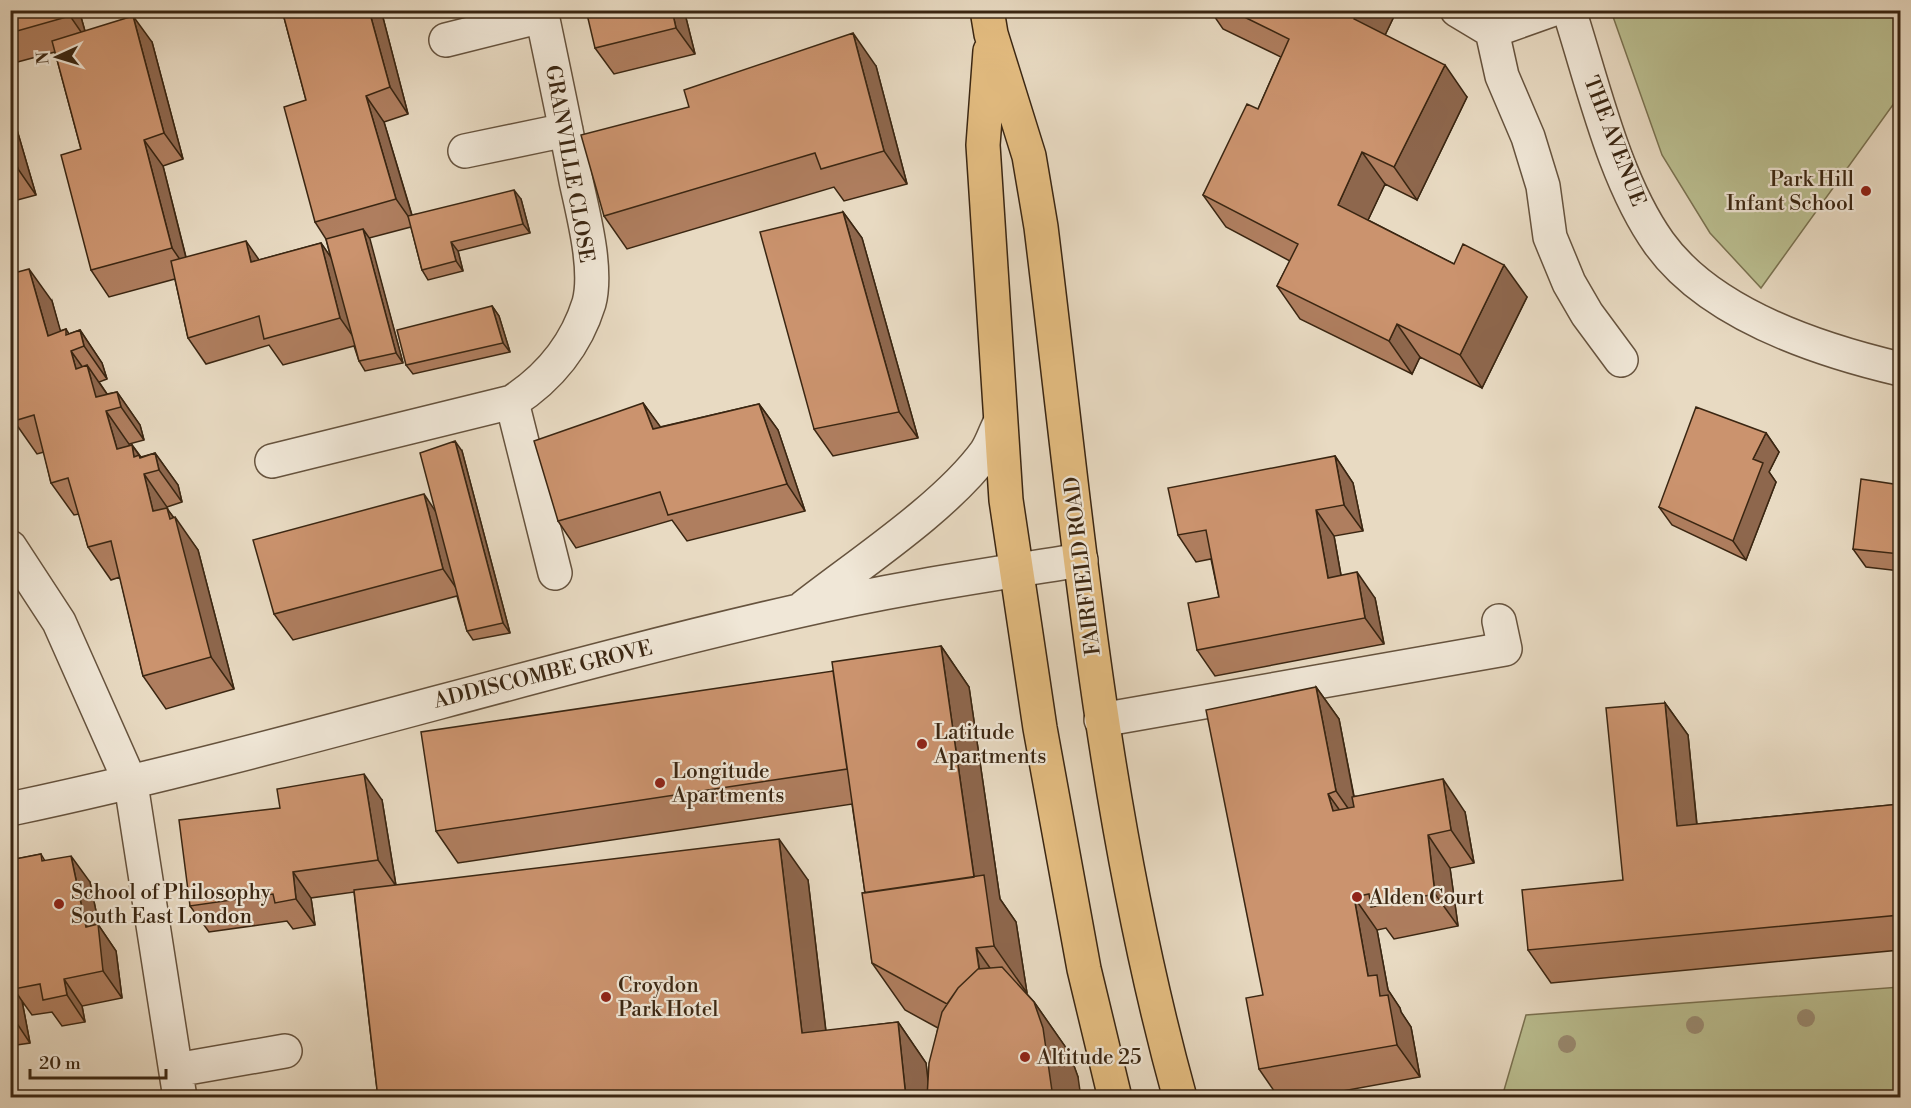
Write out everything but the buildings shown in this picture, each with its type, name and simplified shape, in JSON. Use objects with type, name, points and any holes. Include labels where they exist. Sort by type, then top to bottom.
[{"type":"highway","name":"FAIRFIELD ROAD","points":[[989,22],[983,145],[1000,423],[1015,570],[1084,969],[1115,1098]]},
{"type":"highway","name":"FAIRFIELD ROAD","points":[[989,22],[1029,156],[1041,227],[1101,720],[1132,892],[1180,1098]]},
{"type":"street","points":[[1457,10],[1492,31],[1502,76],[1528,137],[1543,186],[1550,237],[1569,283],[1587,314],[1621,360]]},
{"type":"street","points":[[1492,31],[1551,10]]},
{"type":"street","name":"THE AVENUE","points":[[1569,10],[1619,165],[1634,200],[1659,243],[1681,267],[1733,307],[1816,345],[1900,369]]},
{"type":"street","points":[[446,40],[541,13]]},
{"type":"street","name":"GRANVILLE CLOSE","points":[[273,461],[512,402],[531,389],[562,357],[589,301],[589,256],[566,130],[541,13]]},
{"type":"street","points":[[465,151],[566,130]]},
{"type":"street","points":[[512,402],[555,573]]},
{"type":"street","points":[[800,610],[917,519],[970,471],[987,450],[1000,423]]},
{"type":"street","points":[[10,547],[59,622],[131,784],[178,1084],[285,1051]]},
{"type":"street","name":"ADDISCOMBE GROVE","points":[[10,809],[131,784],[507,683],[800,610],[1081,560]]},
{"type":"street","points":[[1101,720],[1505,649],[1499,621]]},
{"type":"green space","points":[[1611,11],[1900,11],[1900,95],[1761,288],[1710,233],[1662,155]]},
{"type":"green space","points":[[1900,987],[1900,1097],[1502,1097],[1526,1015]]},
{"type":"place","name":"Park Hill Infant School","points":[[1866,191]]},
{"type":"place","name":"Latitude Apartments","points":[[922,744]]},
{"type":"place","name":"Longitude Apartments","points":[[660,783]]},
{"type":"place","name":"Alden Court","points":[[1357,897]]},
{"type":"place","name":"School of Philosophy South East London","points":[[59,904]]},
{"type":"place","name":"Croydon Park Hotel","points":[[606,997]]},
{"type":"place","name":"Altitude 25","points":[[1025,1057]]}]
